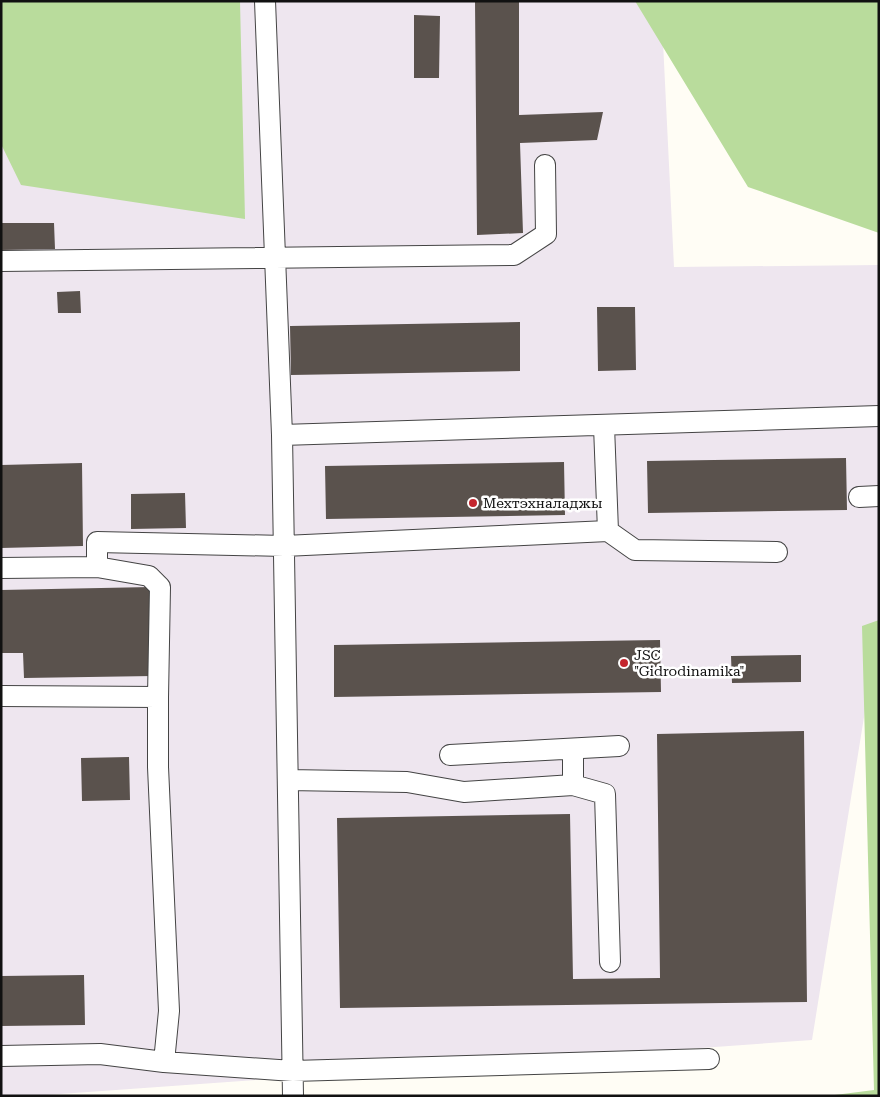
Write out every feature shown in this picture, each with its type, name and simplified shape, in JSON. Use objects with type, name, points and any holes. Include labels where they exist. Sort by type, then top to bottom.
[{"type":"street","points":[[265,1],[282,435],[293,1096]]},
{"type":"street","points":[[1,261],[514,255],[546,234],[544,165]]},
{"type":"street","points":[[282,435],[879,416]]},
{"type":"street","points":[[604,426],[608,531]]},
{"type":"street","points":[[859,497],[879,496]]},
{"type":"street","points":[[97,568],[97,542],[284,546],[608,531],[635,550],[777,552]]},
{"type":"street","points":[[1,568],[97,568],[149,576],[160,587],[158,767],[169,1011],[164,1062]]},
{"type":"street","points":[[1,696],[158,698]]},
{"type":"street","points":[[450,755],[573,750],[619,746]]},
{"type":"street","points":[[573,750],[574,785]]},
{"type":"street","points":[[288,780],[407,782],[464,792],[574,785],[605,794],[610,962]]},
{"type":"street","points":[[1,1056],[100,1054],[164,1062],[293,1072],[709,1059]]},
{"type":"shaded area","points":[[81,1],[661,1],[674,267],[879,265],[879,654],[874,655],[812,1040],[32,1096],[1,1096],[1,27]]},
{"type":"green space","points":[[1,1],[240,1],[245,219],[21,185],[1,144]]},
{"type":"green space","points":[[635,1],[879,1],[879,233],[748,187]]},
{"type":"green space","points":[[879,620],[879,1096],[827,1096],[874,1090],[862,626]]},
{"type":"building","points":[[475,1],[519,1],[519,115],[603,112],[597,140],[520,143],[523,233],[477,235]]},
{"type":"building","points":[[414,15],[440,16],[439,78],[414,78]]},
{"type":"building","points":[[1,223],[54,223],[55,249],[1,250]]},
{"type":"building","points":[[80,291],[81,313],[58,313],[57,292]]},
{"type":"building","points":[[597,307],[635,307],[636,370],[598,371]]},
{"type":"building","points":[[520,322],[520,371],[291,375],[290,326]]},
{"type":"building","points":[[846,458],[847,510],[648,513],[647,461]]},
{"type":"building","points":[[564,462],[565,515],[326,519],[325,466]]},
{"type":"building","points":[[82,463],[83,546],[1,548],[1,465]]},
{"type":"building","points":[[185,493],[186,528],[131,529],[131,494]]},
{"type":"building","points":[[151,587],[153,676],[24,678],[23,653],[1,653],[1,590]]},
{"type":"building","points":[[660,640],[661,692],[334,697],[334,645]]},
{"type":"building","points":[[801,655],[801,682],[732,683],[731,656]]},
{"type":"building","points":[[804,731],[807,1002],[340,1008],[337,818],[570,814],[573,979],[660,978],[657,734]]},
{"type":"building","points":[[129,757],[130,800],[82,801],[81,758]]},
{"type":"building","points":[[84,975],[85,1025],[1,1026],[1,976]]},
{"type":"place","name":"Мехтэхналаджы","points":[[473,503]]},
{"type":"place","name":"JSC \"Gidrodinamika\"","points":[[624,663]]}]
